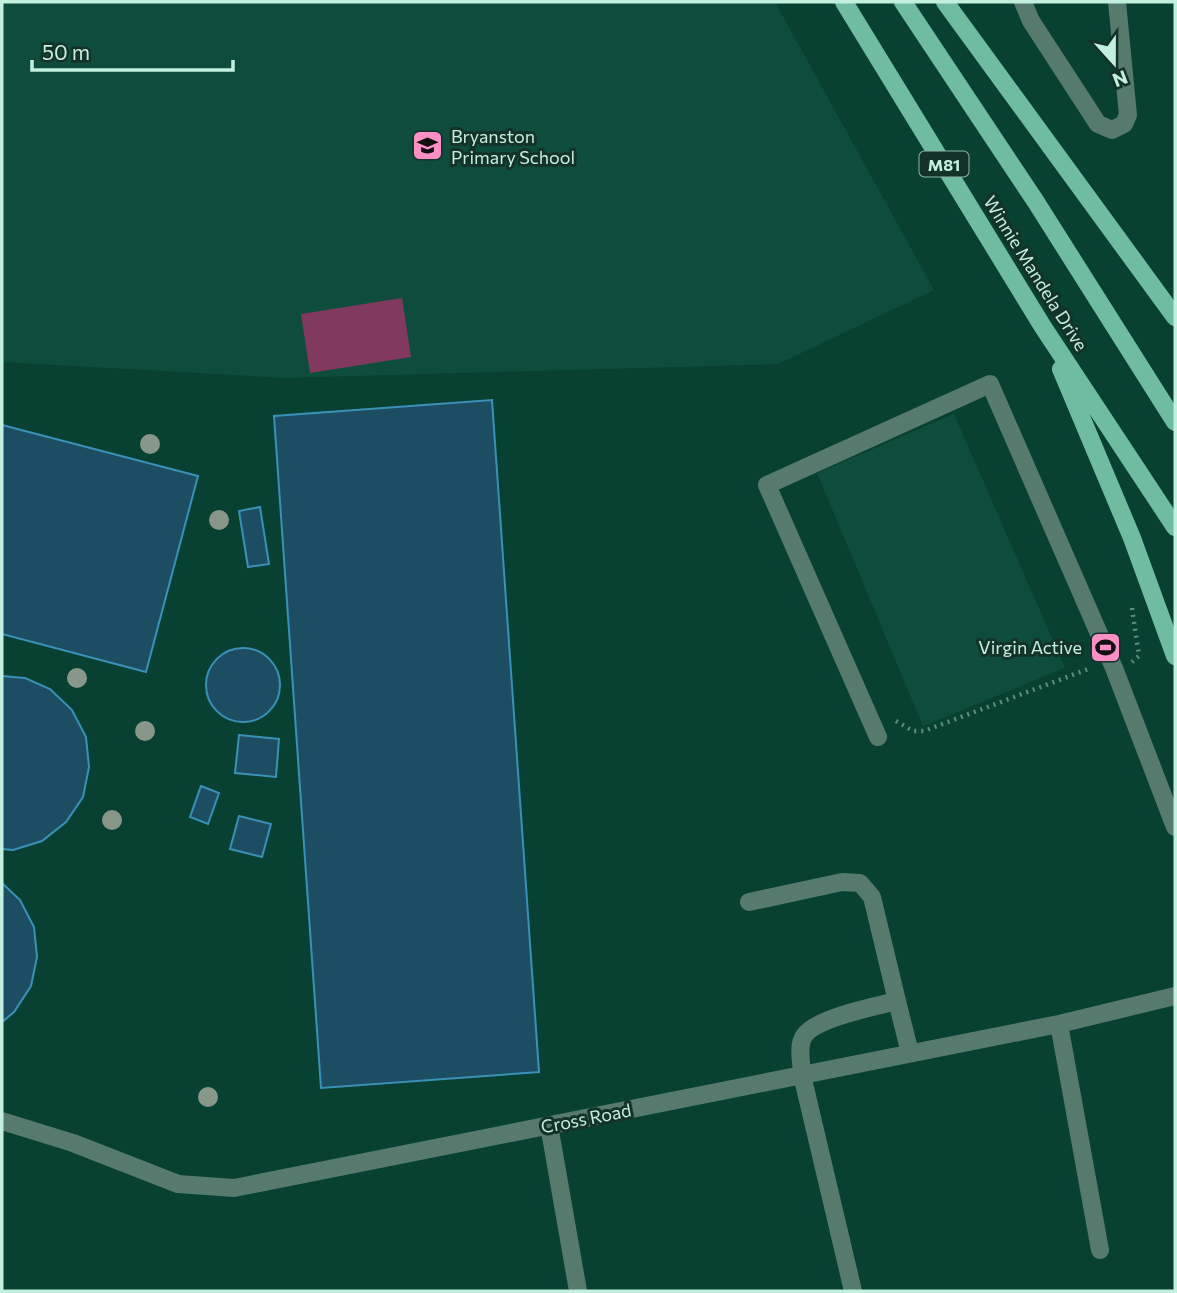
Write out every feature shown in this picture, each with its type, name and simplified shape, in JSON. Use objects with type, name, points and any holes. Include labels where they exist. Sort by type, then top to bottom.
[{"type":"main road","name":"Winnie Mandela Drive","points":[[844,2],[1043,327],[1175,527]]},
{"type":"main road","points":[[902,2],[1175,422]]},
{"type":"main road","points":[[945,2],[1175,317]]},
{"type":"main road","points":[[1043,327],[1132,538],[1175,656]]},
{"type":"street","points":[[1023,2],[1031,21],[1098,124],[1112,130],[1124,124],[1128,114],[1117,2]]},
{"type":"street","points":[[878,737],[767,485],[990,384],[1114,668],[1175,827]]},
{"type":"street","points":[[749,902],[842,882],[860,883],[872,897],[910,1053]]},
{"type":"street","name":"Cross Road","points":[[2,1121],[72,1143],[178,1184],[234,1188],[1059,1024],[1175,996]]},
{"type":"street","points":[[853,1291],[802,1075],[800,1047],[804,1036],[816,1025],[897,1001]]},
{"type":"street","points":[[1059,1024],[1100,1250]]},
{"type":"street","points":[[549,1125],[578,1291]]},
{"type":"path","points":[[890,716],[913,731],[924,731],[1099,664],[1114,668],[1139,656],[1132,607]]},
{"type":"shaded area","name":"Bryanston Primary School","points":[[2,2],[775,2],[934,290],[778,364],[285,378],[2,362]]},
{"type":"shaded area","points":[[402,298],[411,357],[310,373],[301,314]]},
{"type":"shaded area","points":[[954,414],[1065,668],[923,726],[817,473]]},
{"type":"building","points":[[492,400],[539,1072],[321,1088],[274,416]]},
{"type":"building","points":[[2,425],[198,476],[146,672],[2,634]]},
{"type":"building","points":[[260,507],[269,564],[248,567],[239,511]]},
{"type":"building","points":[[243,648],[257,651],[269,659],[277,671],[280,685],[277,699],[269,711],[257,719],[243,722],[229,719],[217,711],[209,699],[206,685],[209,671],[217,659],[229,651]]},
{"type":"building","points":[[2,676],[25,678],[50,689],[72,710],[86,737],[89,767],[83,797],[66,822],[42,841],[13,850],[2,849]]},
{"type":"building","points":[[239,735],[279,739],[276,777],[235,773]]},
{"type":"building","points":[[201,786],[219,793],[208,824],[190,817]]},
{"type":"building","points":[[239,816],[271,824],[262,857],[230,849]]},
{"type":"building","points":[[2,883],[20,900],[34,927],[37,957],[31,986],[14,1012],[2,1022]]},
{"type":"place","name":"Bryanston Primary School","points":[[428,146]]},
{"type":"place","name":"Virgin Active","points":[[1105,647]]}]
